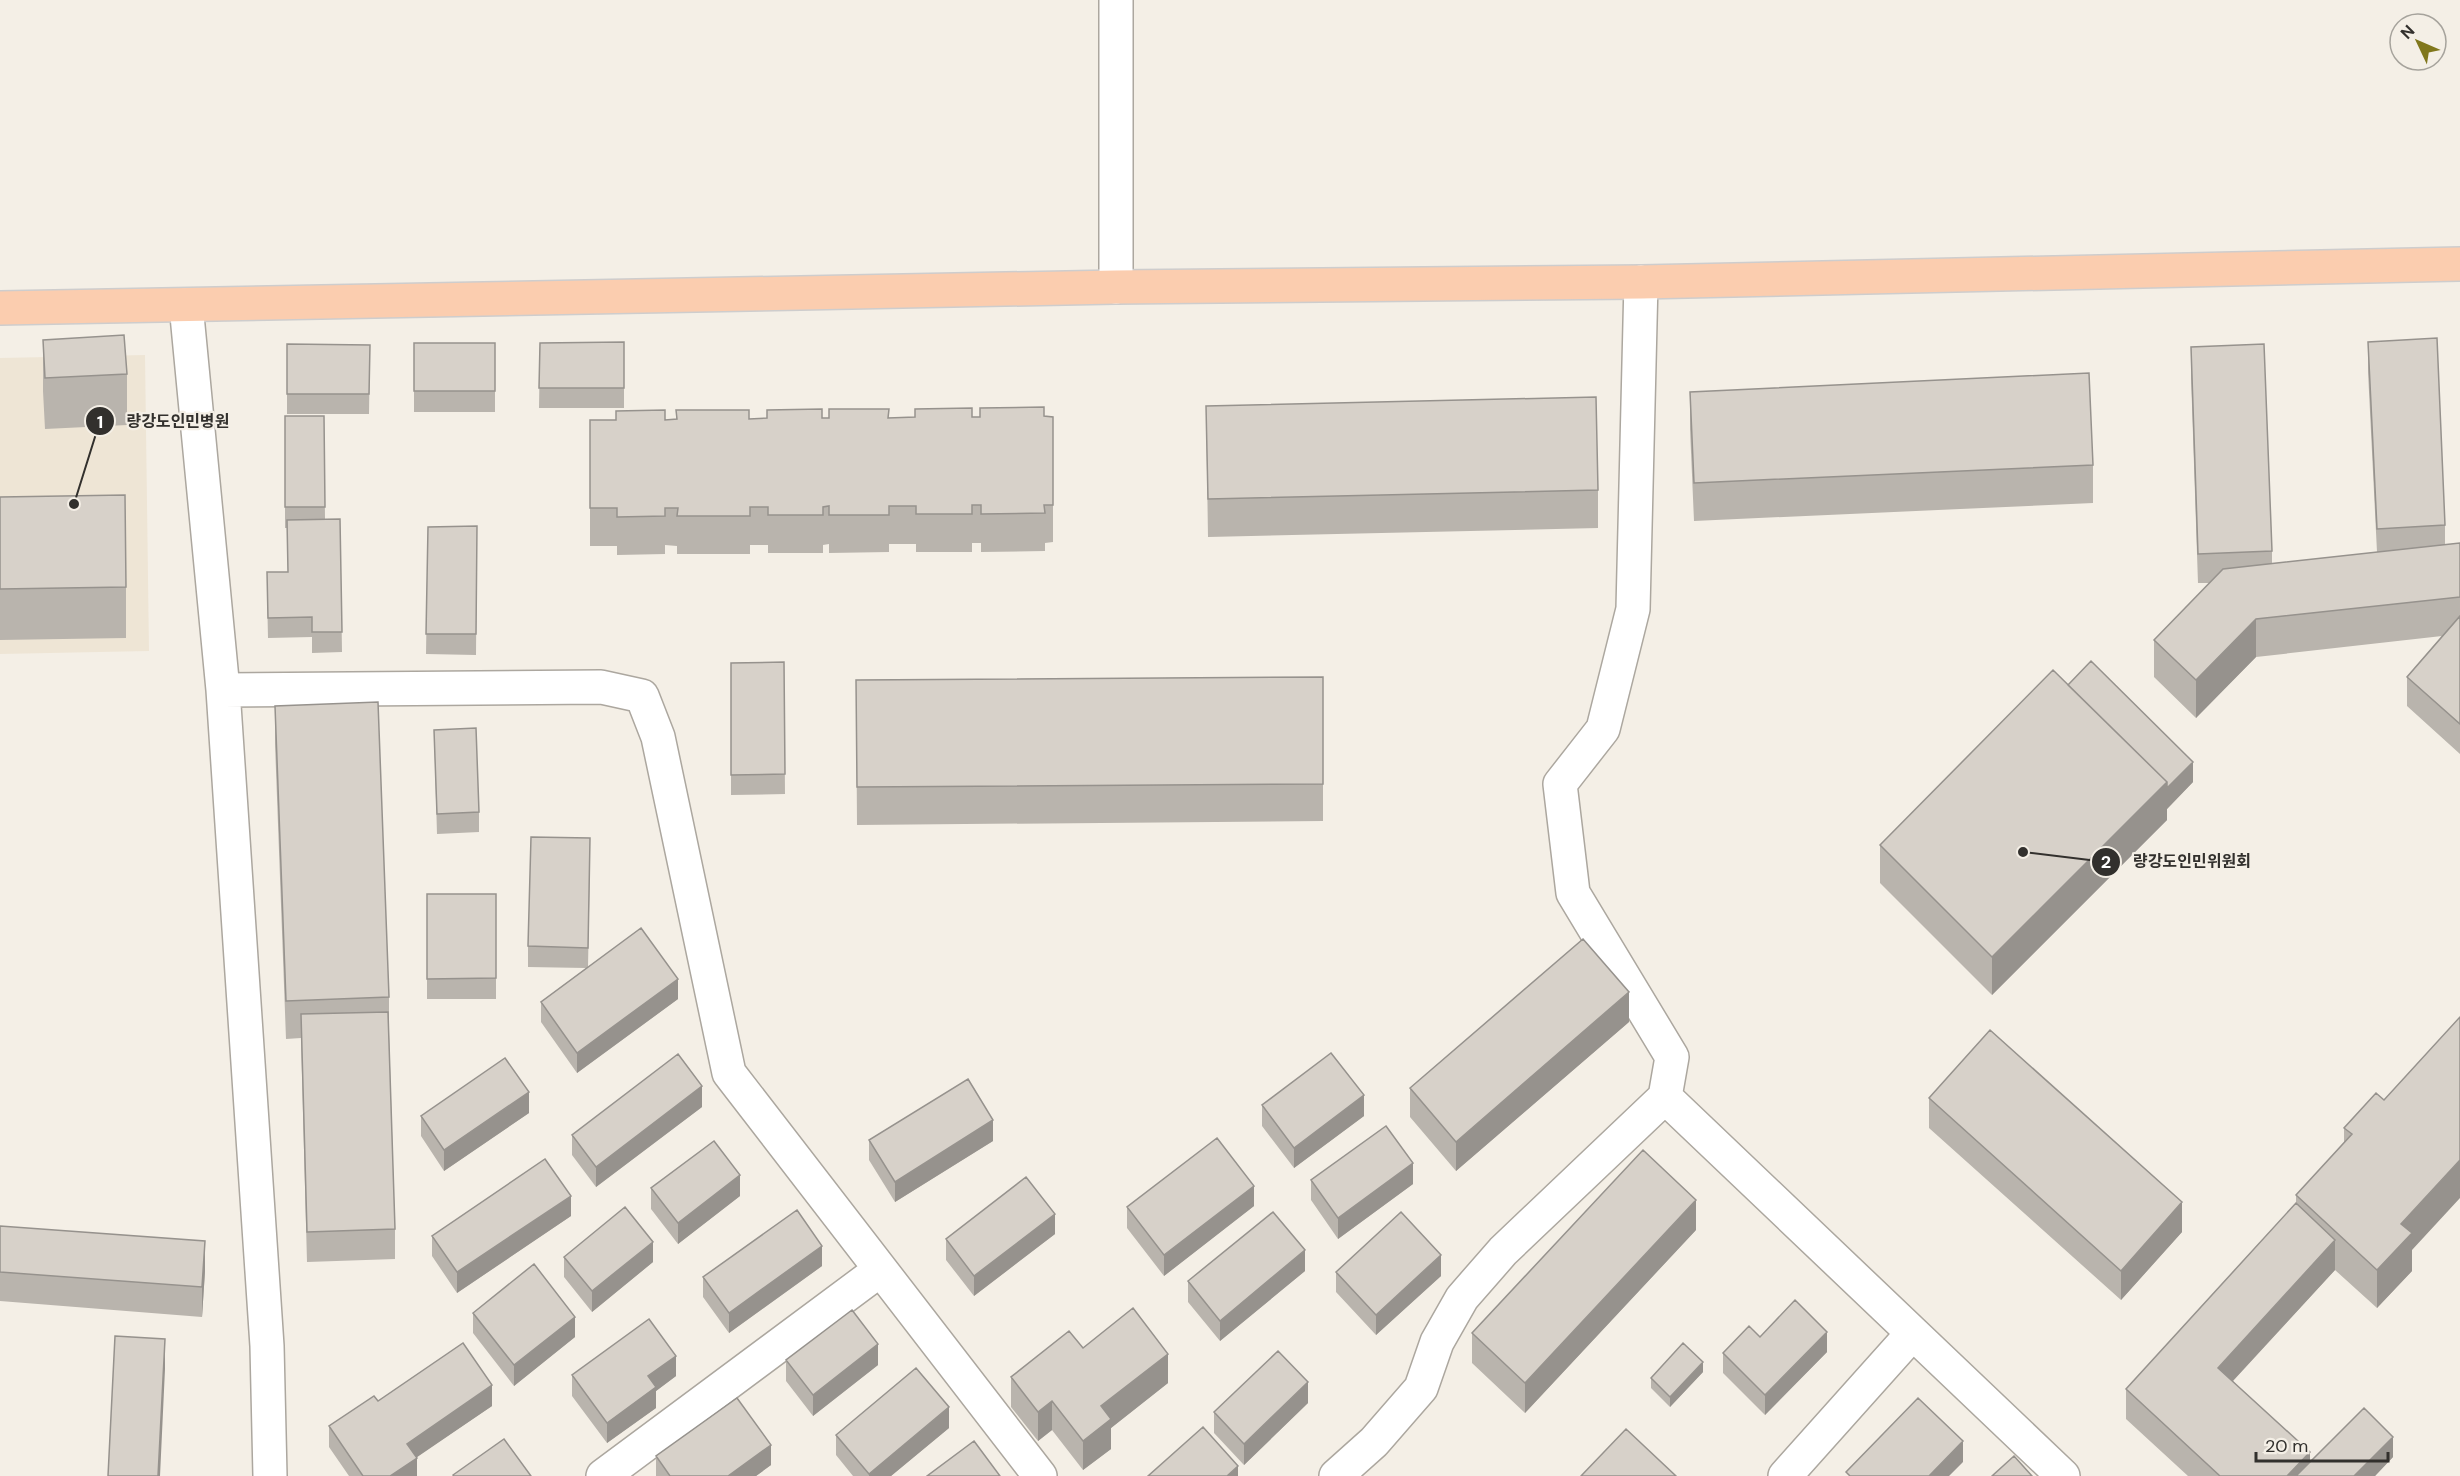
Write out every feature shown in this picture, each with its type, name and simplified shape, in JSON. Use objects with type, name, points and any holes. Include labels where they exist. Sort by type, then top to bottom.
[{"type":"main road","points":[[0,308],[1116,287],[1641,282],[2460,264]]},
{"type":"street","points":[[1116,0],[1116,287]]},
{"type":"street","points":[[1336,1476],[1374,1442],[1421,1388],[1437,1342],[1469,1290],[1503,1251],[1665,1097],[1672,1057],[1572,893],[1560,784],[1603,729],[1633,609],[1641,282]]},
{"type":"street","points":[[186,305],[223,690],[267,1346],[270,1476]]},
{"type":"street","points":[[223,690],[601,687],[642,696],[658,737],[729,1073],[1040,1476]]},
{"type":"street","points":[[1665,1097],[2063,1476]]},
{"type":"street","points":[[603,1476],[880,1270]]},
{"type":"street","points":[[1785,1476],[1912,1334]]},
{"type":"shaded area","points":[[145,355],[149,651],[0,654],[0,358]]},
{"type":"building","points":[[124,335],[127,374],[45,378],[43,340]]},
{"type":"building","points":[[2437,338],[2445,525],[2377,529],[2368,342]]},
{"type":"building","points":[[624,342],[624,388],[539,388],[540,343]]},
{"type":"building","points":[[414,343],[495,343],[495,391],[414,391]]},
{"type":"building","points":[[287,344],[370,345],[369,394],[287,394]]},
{"type":"building","points":[[2264,344],[2272,551],[2198,554],[2191,347]]},
{"type":"building","points":[[2089,373],[2093,465],[1694,483],[1690,392]]},
{"type":"building","points":[[1596,397],[1598,490],[1208,499],[1206,406]]},
{"type":"building","points":[[1044,407],[1044,416],[1053,417],[1053,505],[1044,505],[1045,513],[981,514],[981,505],[972,505],[972,514],[916,514],[916,506],[889,506],[889,515],[829,515],[829,506],[823,507],[823,515],[768,515],[768,507],[750,507],[750,516],[677,516],[678,508],[665,508],[665,516],[617,517],[617,508],[590,508],[590,420],[616,420],[616,411],[665,410],[665,420],[677,419],[676,410],[749,410],[749,419],[767,418],[767,410],[822,409],[822,418],[829,418],[829,409],[889,409],[888,418],[915,417],[915,409],[972,408],[972,417],[980,417],[980,408]]},
{"type":"building","points":[[285,416],[324,416],[325,507],[285,507]]},
{"type":"building","points":[[125,495],[126,587],[0,589],[0,497]]},
{"type":"building","points":[[340,519],[342,632],[312,632],[312,617],[268,618],[267,572],[288,572],[287,520]]},
{"type":"building","points":[[477,526],[476,634],[426,634],[428,527]]},
{"type":"building","points":[[2460,543],[2460,597],[2256,619],[2196,680],[2154,640],[2223,569]]},
{"type":"building","points":[[2460,616],[2460,724],[2407,677]]},
{"type":"building","points":[[2091,661],[2193,762],[2167,788],[2167,782],[2068,685]]},
{"type":"building","points":[[784,662],[785,774],[731,775],[731,663]]},
{"type":"building","points":[[2053,670],[2167,782],[1992,957],[1880,845]]},
{"type":"building","points":[[1323,677],[1323,784],[857,787],[856,680]]},
{"type":"building","points":[[378,702],[389,997],[286,1001],[275,706]]},
{"type":"building","points":[[476,728],[479,812],[437,814],[434,730]]},
{"type":"building","points":[[531,837],[590,838],[588,948],[528,946]]},
{"type":"building","points":[[427,894],[496,894],[496,978],[427,979]]},
{"type":"building","points":[[641,928],[678,979],[577,1053],[541,1002]]},
{"type":"building","points":[[1583,939],[1629,992],[1456,1142],[1410,1088]]},
{"type":"building","points":[[388,1012],[395,1229],[307,1232],[301,1014]]},
{"type":"building","points":[[2460,1017],[2460,1160],[2401,1224],[2412,1233],[2377,1270],[2296,1195],[2352,1134],[2344,1128],[2376,1093],[2384,1100]]},
{"type":"building","points":[[1990,1030],[2182,1202],[2121,1271],[1929,1098]]},
{"type":"building","points":[[1331,1053],[1364,1095],[1294,1148],[1262,1105]]},
{"type":"building","points":[[678,1054],[702,1086],[596,1167],[572,1135]]},
{"type":"building","points":[[505,1058],[529,1092],[444,1150],[421,1116]]},
{"type":"building","points":[[968,1079],[993,1120],[895,1182],[869,1140]]},
{"type":"building","points":[[1386,1126],[1413,1163],[1338,1218],[1311,1180]]},
{"type":"building","points":[[1217,1138],[1254,1186],[1164,1255],[1127,1207]]},
{"type":"building","points":[[714,1141],[740,1175],[678,1223],[651,1188]]},
{"type":"building","points":[[1643,1150],[1696,1200],[1525,1383],[1472,1333]]},
{"type":"building","points":[[545,1159],[571,1196],[457,1272],[432,1236]]},
{"type":"building","points":[[1026,1177],[1055,1214],[974,1276],[946,1239]]},
{"type":"building","points":[[2296,1203],[2335,1240],[2218,1368],[2310,1452],[2287,1476],[2220,1476],[2126,1389]]},
{"type":"building","points":[[625,1207],[653,1242],[592,1291],[564,1257]]},
{"type":"building","points":[[797,1210],[822,1246],[729,1313],[703,1277]]},
{"type":"building","points":[[1273,1212],[1305,1250],[1220,1321],[1188,1281]]},
{"type":"building","points":[[1401,1212],[1441,1255],[1376,1315],[1336,1272]]},
{"type":"building","points":[[0,1226],[205,1241],[202,1287],[0,1272]]},
{"type":"building","points":[[534,1264],[575,1317],[514,1365],[473,1313]]},
{"type":"building","points":[[1795,1300],[1827,1332],[1765,1395],[1723,1353],[1749,1326],[1760,1337]]},
{"type":"building","points":[[1133,1308],[1168,1354],[1101,1406],[1111,1419],[1083,1441],[1052,1401],[1038,1412],[1011,1377],[1069,1331],[1083,1348]]},
{"type":"building","points":[[852,1310],[878,1344],[813,1395],[786,1360]]},
{"type":"building","points":[[649,1319],[676,1356],[648,1376],[656,1387],[607,1423],[572,1375]]},
{"type":"building","points":[[115,1336],[165,1339],[158,1476],[108,1476]]},
{"type":"building","points":[[463,1343],[492,1385],[407,1444],[417,1458],[390,1476],[363,1476],[329,1426],[374,1396],[378,1401]]},
{"type":"building","points":[[1683,1343],[1703,1362],[1670,1397],[1651,1378]]},
{"type":"building","points":[[1278,1351],[1308,1382],[1244,1444],[1214,1412]]},
{"type":"building","points":[[916,1368],[949,1407],[869,1474],[836,1435]]},
{"type":"building","points":[[737,1398],[771,1445],[728,1476],[670,1476],[656,1456]]},
{"type":"building","points":[[1918,1398],[1963,1441],[1929,1476],[1850,1476],[1846,1472]]},
{"type":"building","points":[[2364,1408],[2393,1437],[2354,1476],[2296,1476]]},
{"type":"building","points":[[1203,1427],[1238,1466],[1227,1476],[1148,1476]]},
{"type":"building","points":[[1626,1429],[1676,1476],[1581,1476]]},
{"type":"building","points":[[504,1439],[531,1476],[453,1475]]},
{"type":"building","points":[[974,1441],[1000,1476],[927,1476]]},
{"type":"building","points":[[2014,1456],[2032,1476],[1992,1476]]},
{"type":"place","name":"량강도인민병원","points":[[74,504]]},
{"type":"place","name":"량강도인민위원회","points":[[2023,852]]}]
